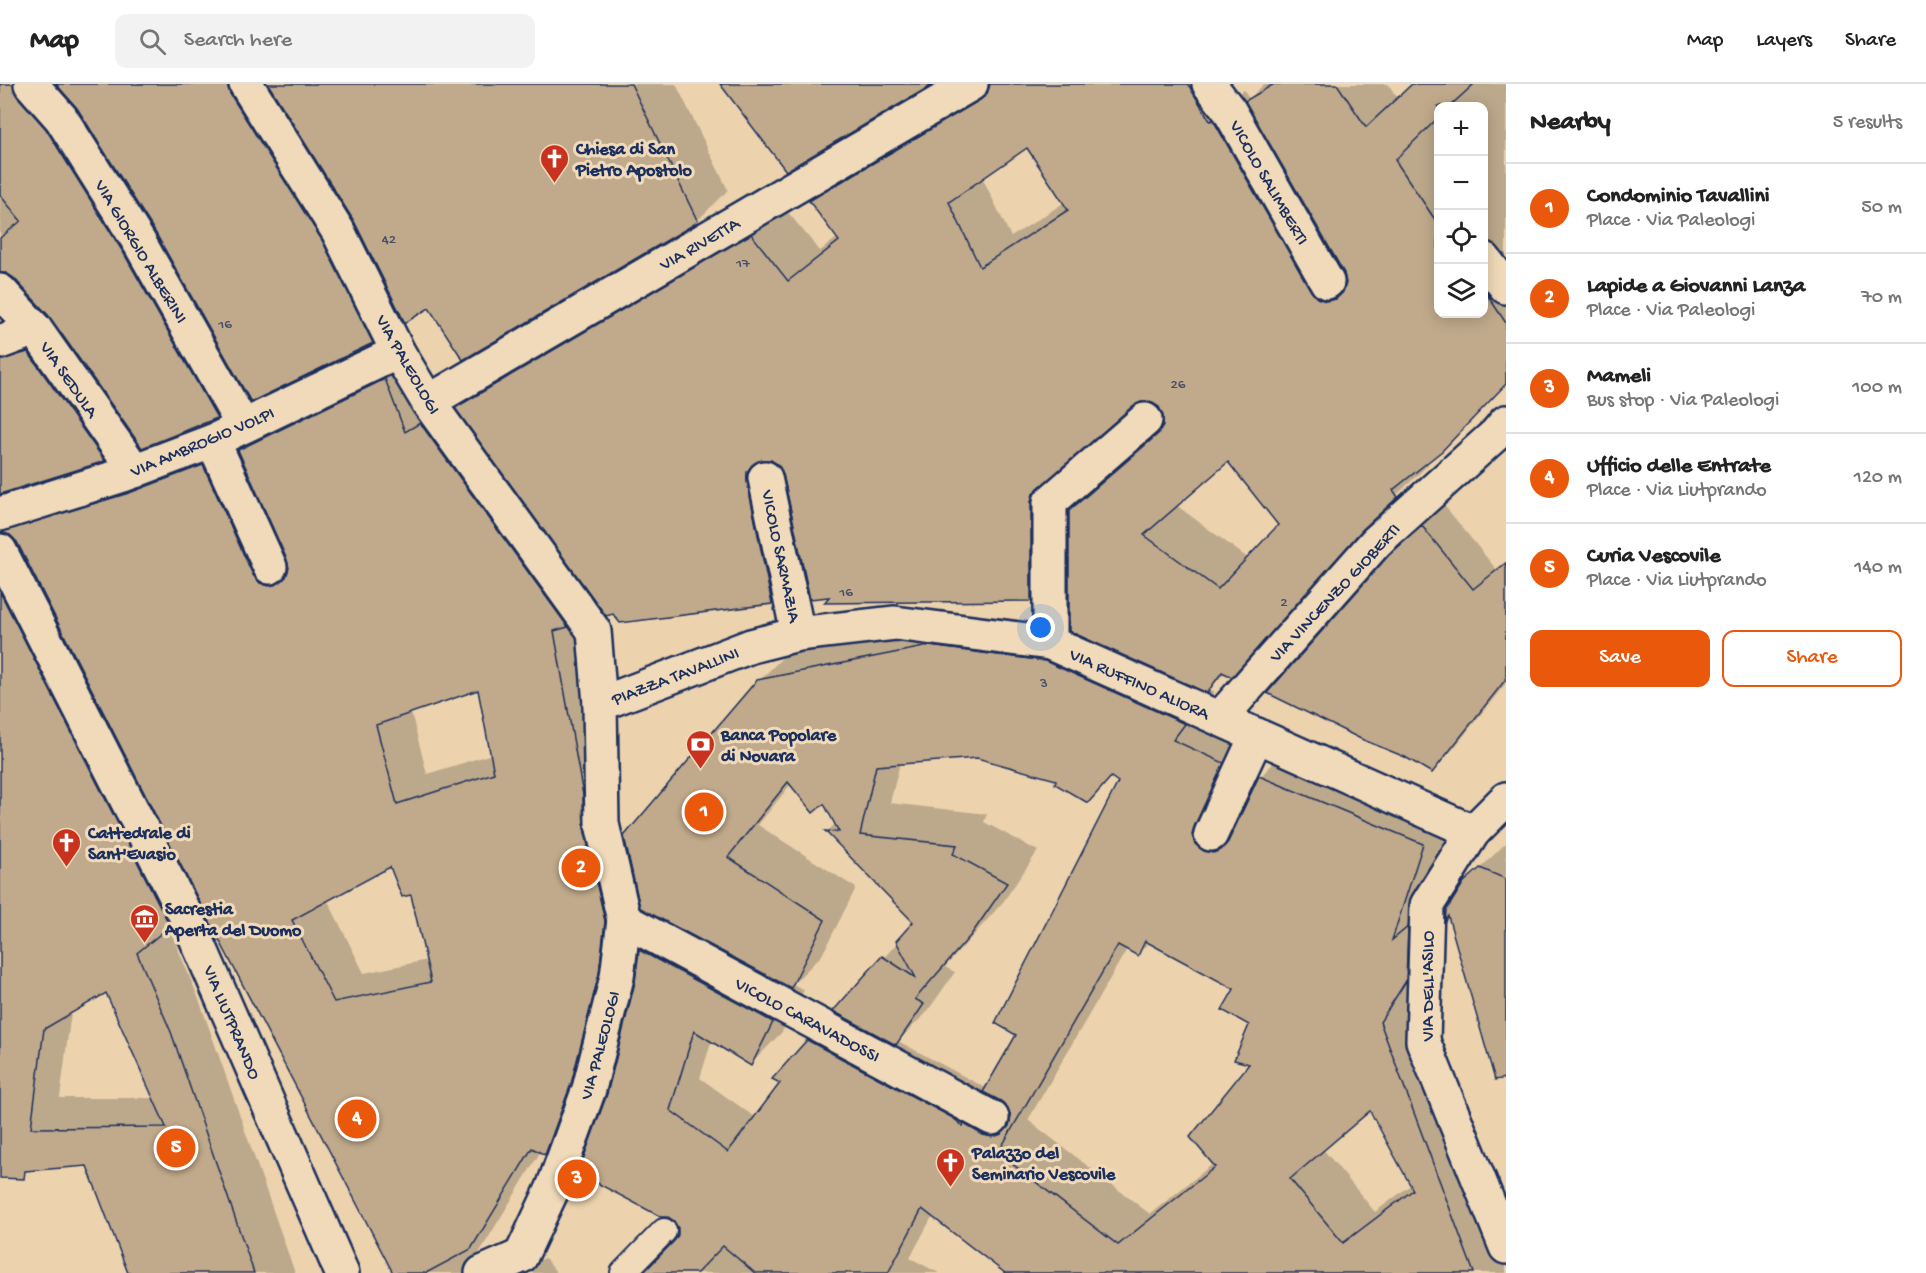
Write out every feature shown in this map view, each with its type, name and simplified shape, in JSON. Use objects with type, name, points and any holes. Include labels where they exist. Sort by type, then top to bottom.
[{"type":"street","name":"VIA GIORGIO ALBERINI","points":[[31,84],[61,118],[140,242],[243,426]]},
{"type":"street","name":"VIA PALEOLOGI","points":[[246,84],[338,231],[398,352],[428,402],[594,630]]},
{"type":"street","name":"VIA RIVETTA","points":[[428,402],[971,84]]},
{"type":"street","name":"VICOLO SALIMBERTI","points":[[1209,84],[1229,110],[1326,282]]},
{"type":"street","points":[[1488,263],[1506,287]]},
{"type":"street","name":"VIA SEDULA","points":[[0,291],[35,329],[135,471]]},
{"type":"street","points":[[0,342],[35,329]]},
{"type":"street","name":"VIA AMBROGIO VOLPI","points":[[0,514],[135,471],[213,441],[398,352]]},
{"type":"street","points":[[1050,643],[1050,502],[1145,420]]},
{"type":"street","name":"VIA VINCENZO GIOBERTI","points":[[1221,718],[1376,542],[1496,434],[1506,422]]},
{"type":"street","points":[[213,441],[270,567]]},
{"type":"street","name":"VICOLO SARMAZIA","points":[[765,478],[798,634]]},
{"type":"street","name":"VIA LIUTPRANDO","points":[[0,551],[189,922],[342,1273]]},
{"type":"street","name":"VIA RUFFINO ALIORA","points":[[751,646],[798,634],[895,623],[1050,643],[1473,832]]},
{"type":"street","name":"PIAZZA TAVALLINI","points":[[594,630],[600,704],[602,824]]},
{"type":"street","name":"PIAZZA TAVALLINI","points":[[600,704],[751,646]]},
{"type":"street","points":[[1211,834],[1257,735]]},
{"type":"street","name":"VIA DELL'ASILO","points":[[1506,799],[1473,832],[1427,905],[1423,1041],[1506,1247]]},
{"type":"street","name":"VIA PALEOLOGI","points":[[527,1265],[589,1089],[617,977],[624,920],[602,824]]},
{"type":"street","name":"VICOLO CARAVADOSSI","points":[[624,920],[992,1118]]},
{"type":"street","points":[[482,1273],[527,1265]]},
{"type":"lane","points":[[623,1273],[664,1231]]},
{"type":"building","points":[[0,84],[13,84],[17,96],[46,129],[123,252],[217,418],[142,448],[49,316],[14,278],[6,273],[0,273],[0,238],[21,221],[0,195]]},
{"type":"building","points":[[56,84],[227,84],[230,94],[322,240],[373,343],[251,402],[155,232],[77,108]]},
{"type":"building","points":[[268,84],[631,84],[698,222],[463,360],[429,308],[405,323],[354,221]]},
{"type":"building","points":[[720,84],[934,84],[786,171]]},
{"type":"building","points":[[990,84],[1188,84],[1210,121],[1213,120],[1311,291],[1317,298],[1326,301],[1336,299],[1343,292],[1346,283],[1344,273],[1245,101],[1274,84],[1337,84],[1366,127],[1412,84],[1474,84],[1454,102],[1434,102],[1434,122],[1395,160],[1434,218],[1434,318],[1488,318],[1488,296],[1506,323],[1506,384],[1442,451],[1393,490],[1398,497],[1362,530],[1232,677],[1222,672],[1207,693],[1069,631],[1069,511],[1158,434],[1163,426],[1163,416],[1159,407],[1151,402],[1141,402],[1133,406],[1033,494],[1031,502],[1031,601],[824,603],[829,597],[810,599],[783,474],[778,465],[771,460],[762,460],[752,465],[747,472],[747,481],[772,604],[620,623],[613,614],[606,616],[455,408],[751,234],[788,281],[839,241],[809,201],[987,94]],"holes":[[[1027,148],[1068,210],[980,267],[949,202]],[[1228,462],[1278,525],[1218,589],[1144,535]]]},
{"type":"building","points":[[28,352],[105,461],[0,494],[0,360]]},
{"type":"building","points":[[385,379],[405,432],[420,423],[568,627],[554,631],[583,795],[584,828],[605,921],[599,974],[571,1084],[545,1155],[532,1148],[471,1249],[426,1273],[393,1273],[199,901],[17,542],[10,535],[0,532],[129,493],[203,465],[253,575],[260,583],[269,586],[277,584],[286,577],[289,568],[287,560],[238,450]],"holes":[[[478,690],[494,773],[397,804],[376,725]],[[390,867],[402,897],[411,895],[431,982],[334,1002],[292,920]]]},
{"type":"building","points":[[1422,526],[1473,589],[1506,563],[1506,679],[1432,773],[1405,757],[1361,739],[1267,693],[1389,555]]},
{"type":"building","points":[[0,592],[170,926],[137,953],[171,1032],[254,1273],[128,1273],[87,1166],[25,1171],[24,1179],[0,1178]],"holes":[[[106,993],[166,1127],[31,1128],[44,1029]]]},
{"type":"building","points":[[929,646],[1045,661],[1185,724],[1173,740],[1224,763],[1192,835],[1195,844],[1204,851],[1213,853],[1221,850],[1228,842],[1259,776],[1423,844],[1392,940],[1408,927],[1406,981],[1380,1022],[1474,1273],[1005,1273],[922,1209],[888,1273],[755,1273],[723,1246],[697,1273],[643,1273],[678,1235],[678,1228],[674,1221],[668,1217],[661,1217],[578,1173],[607,1094],[635,982],[639,950],[773,1022],[751,1066],[694,1031],[670,1110],[728,1152],[780,1083],[772,1079],[807,1040],[953,1118],[963,1126],[964,1124],[983,1135],[992,1137],[1001,1134],[1009,1126],[1011,1117],[1008,1108],[1001,1101],[983,1092],[1016,1035],[995,1023],[1118,782],[1111,777],[1088,803],[1055,784],[1056,780],[977,758],[876,766],[860,835],[957,845],[953,854],[1007,883],[971,935],[915,999],[924,1004],[896,1045],[833,1011],[882,956],[916,978],[896,941],[913,922],[825,831],[839,832],[824,804],[813,813],[788,782],[728,857],[825,920],[791,988],[640,908],[624,836],[757,680]],"holes":[[[1145,941],[1234,989],[1222,1010],[1249,1025],[1234,1060],[1249,1064],[1190,1137],[1215,1167],[1118,1245],[998,1153],[1118,945],[1138,956]],[[1370,1111],[1413,1190],[1343,1243],[1290,1179]]]},
{"type":"building","points":[[1480,868],[1506,879],[1506,1078],[1495,1080],[1448,916],[1445,921],[1446,911],[1464,882]]},
{"type":"place","name":"Chiesa di San Pietro Apostolo","points":[[555,184]]},
{"type":"place","name":"Banca Popolare di Novara","points":[[700,770]]},
{"type":"place","name":"Condominio Tavallini","points":[[704,812]]},
{"type":"place","name":"Cattedrale di Sant'Evasio","points":[[67,868]]},
{"type":"place","name":"Lapide a Giovanni Lanza","points":[[581,868]]},
{"type":"place","name":"Sacrestia Aperta del Duomo","points":[[144,944]]},
{"type":"place","name":"Ufficio delle Entrate","points":[[357,1119]]},
{"type":"place","name":"Curia Vescovile","points":[[176,1148]]},
{"type":"place","name":"Mameli","points":[[577,1179]]},
{"type":"place","name":"Palazzo del Seminario Vescovile","points":[[951,1188]]}]
